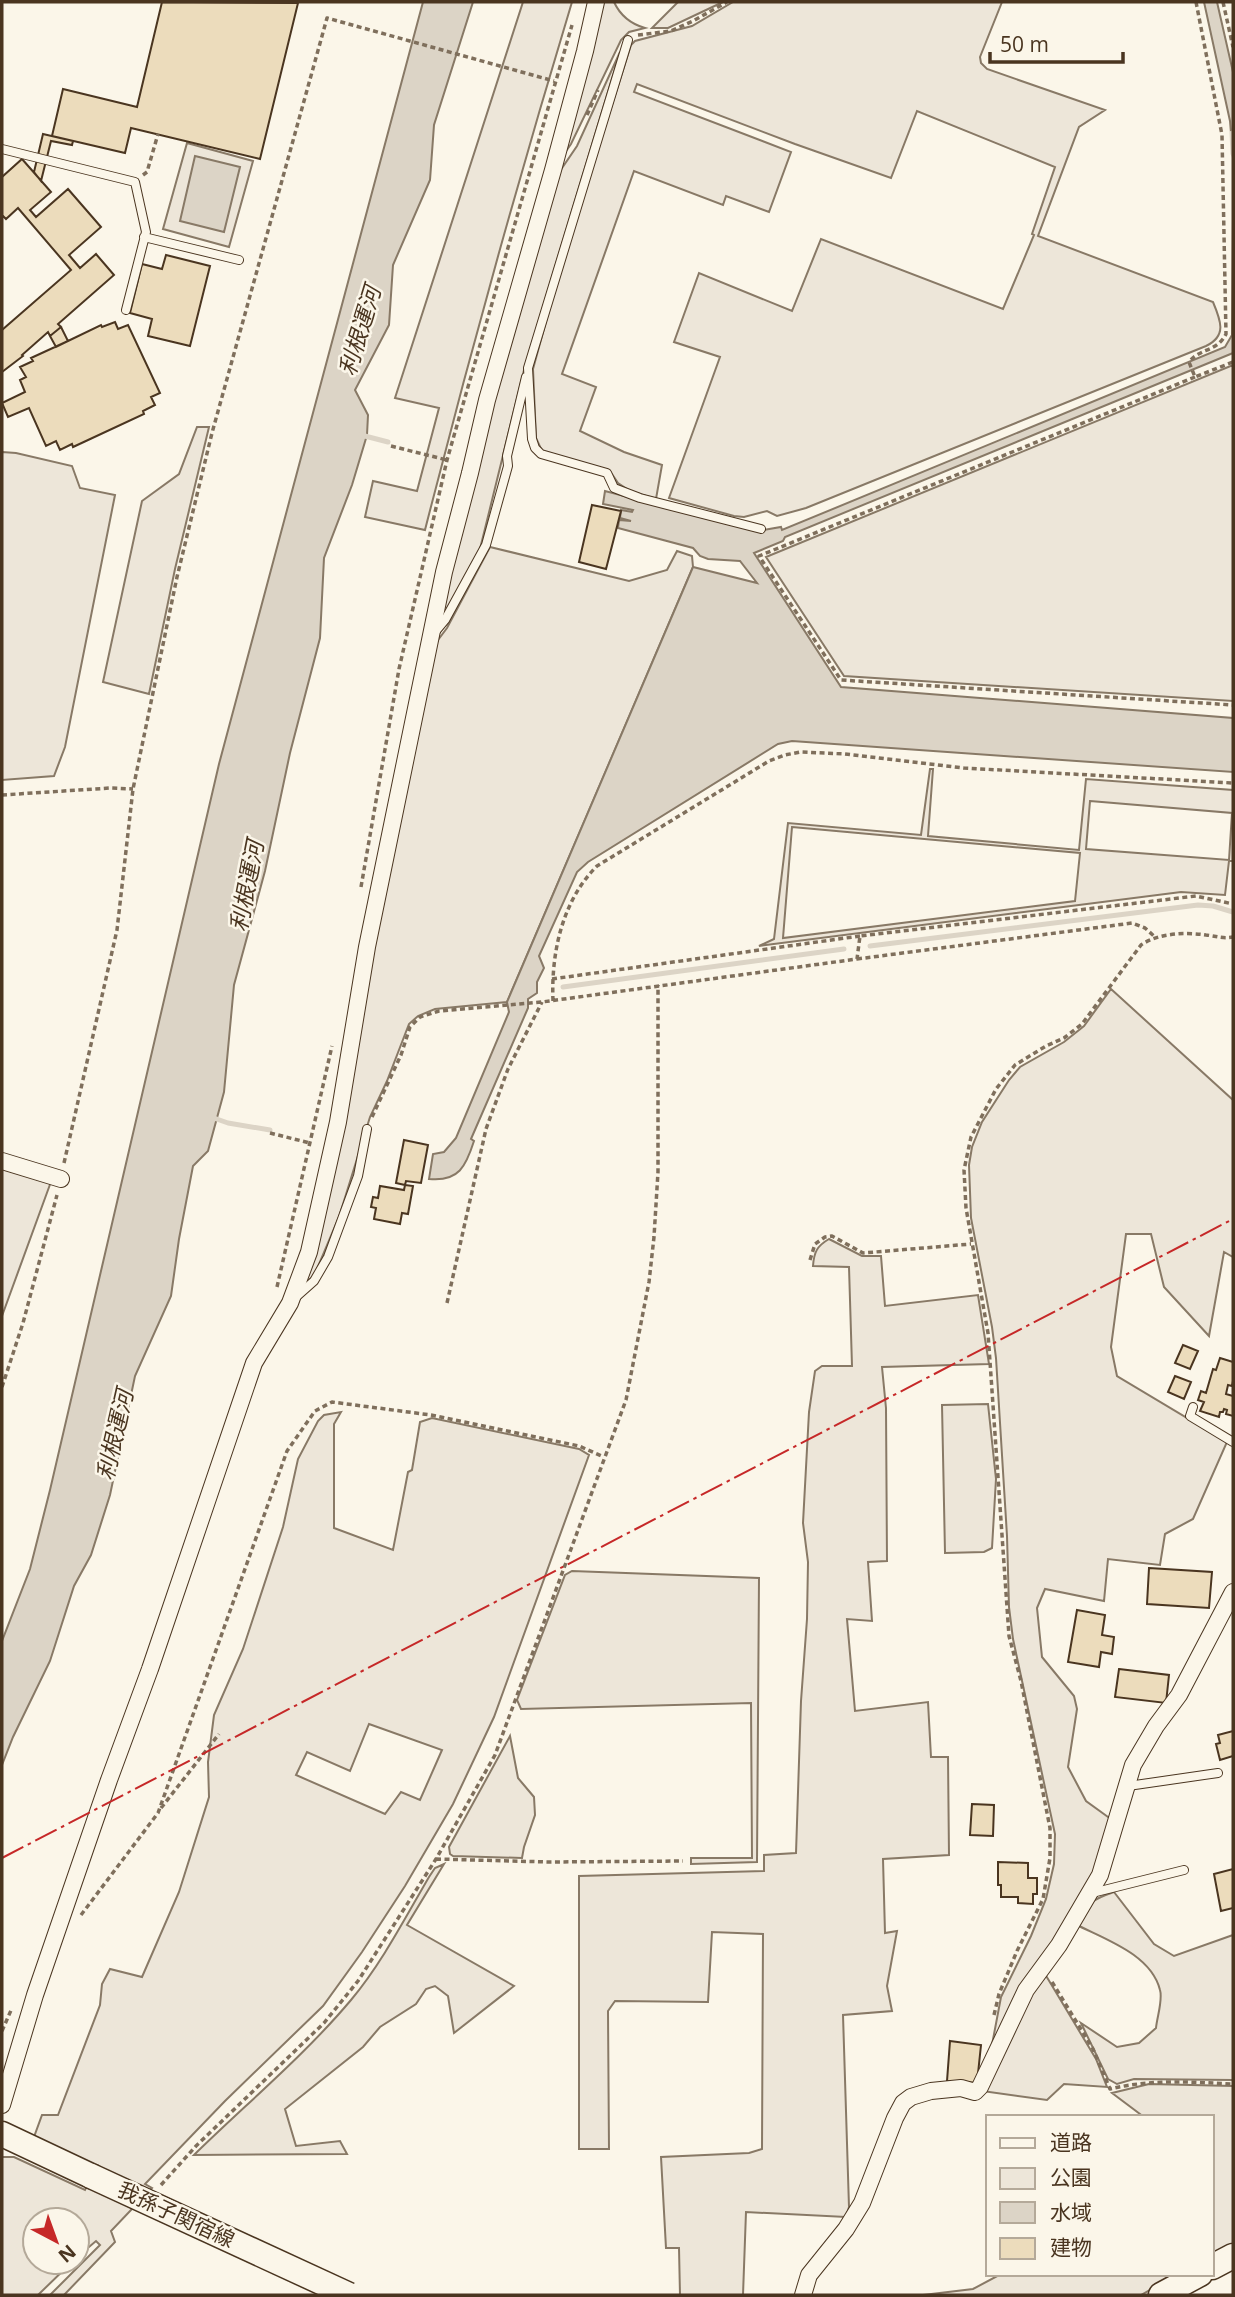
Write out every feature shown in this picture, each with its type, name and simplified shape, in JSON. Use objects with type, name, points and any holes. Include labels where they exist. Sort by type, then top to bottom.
[{"type":"main road","name":"我孫子関宿線","points":[[2,2134],[349,2295]]},
{"type":"main road","points":[[1214,2266],[1233,2256]]},
{"type":"main road","points":[[1161,2295],[1195,2276]]},
{"type":"street","points":[[2,2105],[32,2005],[254,1363],[290,1303],[309,1252],[328,1171],[368,947],[429,638],[487,400],[586,51],[596,2]]},
{"type":"street","points":[[2,1161],[61,1179]]},
{"type":"street","points":[[803,2295],[809,2275],[846,2230],[862,2203],[903,2104],[911,2097],[931,2091],[961,2088],[975,2092],[990,2069],[1004,2032],[1026,1990],[1059,1945],[1100,1875],[1133,1765],[1156,1726],[1179,1695],[1233,1592]]},
{"type":"lane","points":[[429,638],[445,620],[486,545],[508,466],[507,456],[528,368],[628,40]]},
{"type":"lane","points":[[2,149],[135,182],[145,232],[126,310]]},
{"type":"lane","points":[[144,237],[239,260]]},
{"type":"lane","points":[[528,368],[532,439],[534,448],[541,454],[607,473],[614,488],[640,498],[761,529]]},
{"type":"lane","points":[[290,1303],[314,1280],[328,1257],[358,1176],[367,1129]]},
{"type":"lane","points":[[1194,1408],[1190,1416],[1233,1442]]},
{"type":"lane","points":[[1127,1786],[1218,1773]]},
{"type":"lane","points":[[1088,1894],[1184,1870]]},
{"type":"path","points":[[1195,376],[1189,362],[1193,357],[1221,344],[1226,334],[1222,135],[1196,2]]},
{"type":"path","points":[[1223,2],[1233,47]]},
{"type":"path","points":[[2,1387],[23,1323],[61,1179],[117,930],[133,789],[177,577],[212,433],[327,18],[554,81]]},
{"type":"path","points":[[135,182],[146,172],[158,134]]},
{"type":"path","points":[[1233,362],[759,556],[841,680],[1233,705]]},
{"type":"path","points":[[391,446],[447,460]]},
{"type":"path","points":[[553,1000],[553,958],[568,912],[581,885],[597,866],[734,781],[785,755],[800,752],[845,754],[964,768],[1233,783]]},
{"type":"path","points":[[2,795],[133,789]]},
{"type":"path","points":[[552,979],[860,936],[1196,896],[1233,904]]},
{"type":"path","points":[[367,1129],[401,1055],[410,1027],[420,1017],[439,1011],[529,1004],[1132,923],[1145,928],[1155,937]]},
{"type":"path","points":[[992,2026],[1004,1983],[1043,1899],[1050,1858],[1050,1828],[1021,1681],[1009,1636],[988,1333],[966,1208],[964,1170],[971,1137],[996,1089],[1015,1065],[1065,1038],[1082,1024],[1141,944],[1155,937],[1203,934],[1225,939],[1233,937]]},
{"type":"path","points":[[857,959],[860,936]]},
{"type":"path","points":[[153,2193],[195,2146],[324,2024],[358,1981],[436,1859],[495,1755],[626,1400],[649,1282],[658,1172],[658,985]]},
{"type":"path","points":[[447,1303],[486,1129],[508,1069],[542,1002]]},
{"type":"path","points":[[270,1133],[310,1143]]},
{"type":"path","points":[[810,1260],[816,1244],[825,1237],[832,1236],[863,1252],[971,1244]]},
{"type":"path","points":[[158,1813],[287,1451],[315,1411],[332,1402],[400,1410],[579,1446],[604,1457]]},
{"type":"path","points":[[73,1924],[219,1734]]},
{"type":"path","points":[[436,1859],[549,1863],[683,1861]]},
{"type":"path","points":[[1043,1967],[1093,2049],[1110,2089],[1163,2081],[1233,2084]]},
{"type":"green space","points":[[523,2],[572,2],[495,265],[425,530],[365,517],[373,481],[417,491],[439,408],[395,398]]},
{"type":"green space","points":[[602,2],[614,2],[626,18],[645,28],[629,32],[621,40],[571,144],[562,157]]},
{"type":"green space","points":[[678,2],[723,2],[668,28],[652,28]]},
{"type":"green space","points":[[733,2],[1002,2],[980,57],[981,63],[987,69],[1105,110],[1079,127],[1038,236],[1213,302],[1220,322],[1217,338],[1206,346],[806,508],[777,516],[767,511],[744,517],[669,498],[720,357],[674,342],[699,273],[792,311],[821,239],[1003,309],[1034,235],[1032,234],[1055,167],[917,111],[891,178],[637,84],[634,92],[791,152],[769,212],[726,196],[723,205],[634,171],[562,374],[596,387],[580,431],[624,452],[662,465],[656,499],[630,491],[618,483],[610,471],[542,451],[536,438],[533,369],[563,259],[631,45],[635,41],[692,26]]},
{"type":"green space","points":[[620,52],[524,370],[480,549],[442,619],[447,576],[494,394],[558,174],[577,146]]},
{"type":"green space","points":[[187,143],[253,161],[229,247],[163,229]]},
{"type":"green space","points":[[1233,365],[1233,701],[844,676],[766,557]]},
{"type":"green space","points":[[197,427],[209,427],[149,694],[103,682],[142,501],[179,474]]},
{"type":"green space","points":[[2,452],[72,466],[80,488],[115,495],[65,747],[54,776],[2,780]]},
{"type":"green space","points":[[490,547],[629,581],[667,570],[677,551],[692,556],[693,567],[507,1002],[435,1009],[418,1016],[409,1024],[370,1117],[339,1217],[314,1276],[304,1284],[435,644],[447,628]]},
{"type":"green space","points":[[930,769],[933,769],[928,836],[1079,850],[1086,779],[1233,790],[1233,861],[1229,861],[1225,895],[1181,892],[759,946],[774,939],[788,823],[921,835]],"holes":[[[1090,801],[1232,813],[1229,860],[1086,849]],[[792,827],[1080,853],[1075,901],[783,938]]]},
{"type":"green space","points":[[1111,989],[1233,1100],[1233,1257],[1224,1252],[1209,1336],[1164,1287],[1151,1234],[1126,1234],[1111,1347],[1117,1376],[1227,1442],[1193,1519],[1165,1534],[1160,1565],[1108,1559],[1104,1601],[1045,1589],[1037,1608],[1042,1657],[1074,1696],[1077,1709],[1068,1767],[1086,1801],[1115,1822],[1102,1859],[988,2066],[1001,1997],[1046,1899],[1054,1864],[1055,1834],[1013,1639],[996,1358],[971,1218],[969,1165],[972,1147],[982,1122],[1009,1080],[1020,1067],[1064,1042],[1084,1026]]},
{"type":"green space","points":[[2,1163],[52,1179],[2,1316]]},
{"type":"green space","points":[[829,1239],[862,1256],[881,1256],[885,1306],[978,1295],[989,1364],[882,1367],[886,1408],[887,1561],[868,1562],[872,1621],[847,1619],[855,1711],[928,1702],[931,1757],[948,1757],[949,1855],[883,1859],[885,1933],[897,1931],[887,1986],[892,2011],[843,2015],[849,2207],[846,2217],[746,2212],[743,2295],[680,2295],[679,2248],[666,2248],[661,2157],[749,2153],[762,2149],[763,1934],[712,1932],[708,2002],[615,2001],[608,2011],[609,2149],[579,2149],[579,1876],[764,1871],[764,1855],[796,1853],[801,1701],[807,1619],[808,1562],[803,1523],[809,1412],[815,1371],[822,1366],[852,1366],[849,1267],[813,1266],[817,1250]]},
{"type":"green space","points":[[988,1404],[996,1479],[992,1548],[984,1552],[945,1553],[942,1405]]},
{"type":"green space","points":[[341,1412],[334,1424],[334,1528],[393,1550],[420,1422],[432,1418],[579,1449],[589,1455],[494,1717],[453,1804],[362,1952],[323,2006],[225,2101],[145,2184],[152,2188],[111,2231],[115,2242],[91,2267],[91,2254],[100,2245],[96,2241],[91,2245],[91,2206],[21,2206],[21,2276],[58,2276],[38,2295],[2,2295],[2,2157],[14,2157],[85,2190],[97,2166],[34,2137],[42,2115],[58,2115],[100,2005],[102,1984],[110,1969],[142,1977],[179,1892],[209,1797],[208,1762],[214,1715],[243,1649],[283,1527],[298,1459],[318,1421],[324,1415]],"holes":[[[369,1724],[442,1750],[420,1800],[401,1792],[385,1814],[296,1775],[307,1752],[350,1771]]]},
{"type":"green space","points":[[572,1571],[759,1578],[757,1862],[691,1864],[691,1858],[752,1858],[751,1703],[521,1709],[517,1700],[565,1575]]},
{"type":"green space","points":[[510,1736],[518,1778],[534,1797],[535,1815],[522,1858],[453,1856],[449,1847]]},
{"type":"green space","points":[[444,1864],[407,1925],[514,1986],[454,2033],[448,1996],[435,1986],[426,1989],[416,2004],[380,2027],[363,2047],[285,2109],[296,2146],[340,2141],[347,2154],[194,2155],[333,2021],[383,1956],[435,1868]]},
{"type":"green space","points":[[1114,1892],[1154,1944],[1174,1956],[1233,1935],[1233,2080],[1134,2079],[1117,2084],[1108,2079],[1081,2023],[1117,2047],[1139,2043],[1156,2028],[1161,1999],[1155,1977],[1137,1957],[1075,1924],[1090,1903]]},
{"type":"green space","points":[[1045,1974],[1096,2059],[1107,2087],[1064,2084],[1047,2100],[982,2091],[1010,2029]]},
{"type":"green space","points":[[1149,2084],[1233,2086],[1233,2245],[1214,2255],[1214,2115],[1141,2115],[1112,2093]]},
{"type":"green space","points":[[69,2276],[82,2276],[64,2295],[50,2295]]},
{"type":"green space","points":[[997,2276],[1174,2276],[1141,2295],[923,2295],[973,2289]]},
{"type":"water","name":"利根運河","points":[[423,2],[473,2],[434,125],[430,180],[393,265],[389,325],[355,390],[368,415],[367,435],[352,485],[324,558],[320,638],[290,753],[265,871],[234,985],[224,1092],[208,1151],[193,1166],[171,1296],[135,1376],[110,1495],[91,1555],[74,1586],[50,1661],[2,1765],[2,1641],[30,1569],[219,764]]},
{"type":"water","points":[[1204,2],[1217,2],[1233,72],[1233,158],[1230,121]]},
{"type":"water","points":[[195,156],[240,167],[224,232],[180,221]]},
{"type":"water","points":[[1233,219],[1233,353],[785,537],[783,541],[754,553],[841,687],[1233,718],[1233,772],[792,741],[778,744],[588,862],[577,872],[539,956],[544,968],[537,982],[537,993],[528,999],[528,1008],[471,1139],[474,1141],[468,1158],[454,1175],[429,1179],[433,1154],[444,1152],[456,1138],[509,1012],[507,1002],[693,567],[757,583],[740,561],[708,559],[700,556],[693,548],[618,528],[619,520],[631,521],[620,518],[621,510],[633,510],[603,504],[605,491],[758,531],[781,527],[782,530],[1225,347],[1232,335]]},
{"type":"building","points":[[162,2],[298,3],[260,159],[131,128],[125,153],[52,136],[63,89],[137,107]]},
{"type":"building","points":[[43,134],[73,141],[72,145],[51,141],[41,181],[34,172]]},
{"type":"building","points":[[22,159],[51,192],[30,210],[36,217],[68,189],[101,227],[69,255],[80,268],[96,254],[114,275],[58,324],[61,327],[50,336],[48,332],[2,372],[2,330],[71,270],[18,208],[6,219],[3,216],[2,218],[2,177]]},
{"type":"building","points":[[166,255],[210,266],[190,346],[148,336],[152,319],[130,313],[142,264],[162,269]]},
{"type":"building","points":[[115,322],[118,329],[128,325],[160,393],[151,397],[155,405],[143,411],[144,414],[73,447],[72,444],[60,450],[56,441],[46,446],[29,408],[8,417],[2,403],[25,392],[20,380],[26,377],[20,367],[33,361],[31,358],[101,325],[102,327]]},
{"type":"building","points":[[61,327],[68,341],[56,347],[50,336]]},
{"type":"building","points":[[592,505],[621,511],[606,569],[579,562]]},
{"type":"building","points":[[404,1140],[428,1145],[421,1183],[396,1183]]},
{"type":"building","points":[[405,1185],[413,1186],[408,1214],[402,1213],[400,1224],[374,1219],[376,1208],[371,1207],[373,1197],[378,1198],[380,1186],[404,1190]]},
{"type":"building","points":[[1183,1345],[1198,1351],[1190,1369],[1175,1363]]},
{"type":"building","points":[[1220,1358],[1233,1362],[1232,1386],[1228,1385],[1226,1394],[1233,1396],[1233,1416],[1226,1414],[1227,1410],[1224,1409],[1219,1417],[1200,1411],[1204,1402],[1198,1400],[1201,1391],[1206,1393],[1213,1369],[1216,1370]]},
{"type":"building","points":[[1175,1376],[1191,1382],[1184,1399],[1168,1392]]},
{"type":"building","points":[[1149,1568],[1212,1572],[1209,1608],[1147,1604]]},
{"type":"building","points":[[1077,1610],[1105,1615],[1102,1635],[1114,1637],[1112,1654],[1101,1652],[1099,1667],[1068,1662]]},
{"type":"building","points":[[1119,1669],[1169,1675],[1166,1703],[1115,1697]]},
{"type":"building","points":[[1233,1731],[1233,1756],[1220,1760],[1216,1744],[1220,1743],[1218,1735]]},
{"type":"building","points":[[972,1804],[994,1805],[993,1836],[970,1835]]},
{"type":"building","points":[[998,1862],[1028,1863],[1028,1878],[1037,1878],[1037,1894],[1033,1894],[1033,1904],[1018,1903],[1018,1897],[1001,1897]]},
{"type":"building","points":[[1233,1869],[1233,1908],[1221,1911],[1214,1874]]},
{"type":"building","points":[[950,2041],[981,2045],[977,2083],[947,2081]]},
{"type":"waterway","points":[[1232,133],[1233,154]]},
{"type":"waterway","points":[[361,435],[388,442]]},
{"type":"waterway","points":[[870,946],[1198,905],[1233,912]]},
{"type":"waterway","points":[[563,987],[844,949]]},
{"type":"waterway","points":[[211,1117],[228,1123],[270,1130]]},
{"type":"power","points":[[2,1858],[1233,1219]]}]
